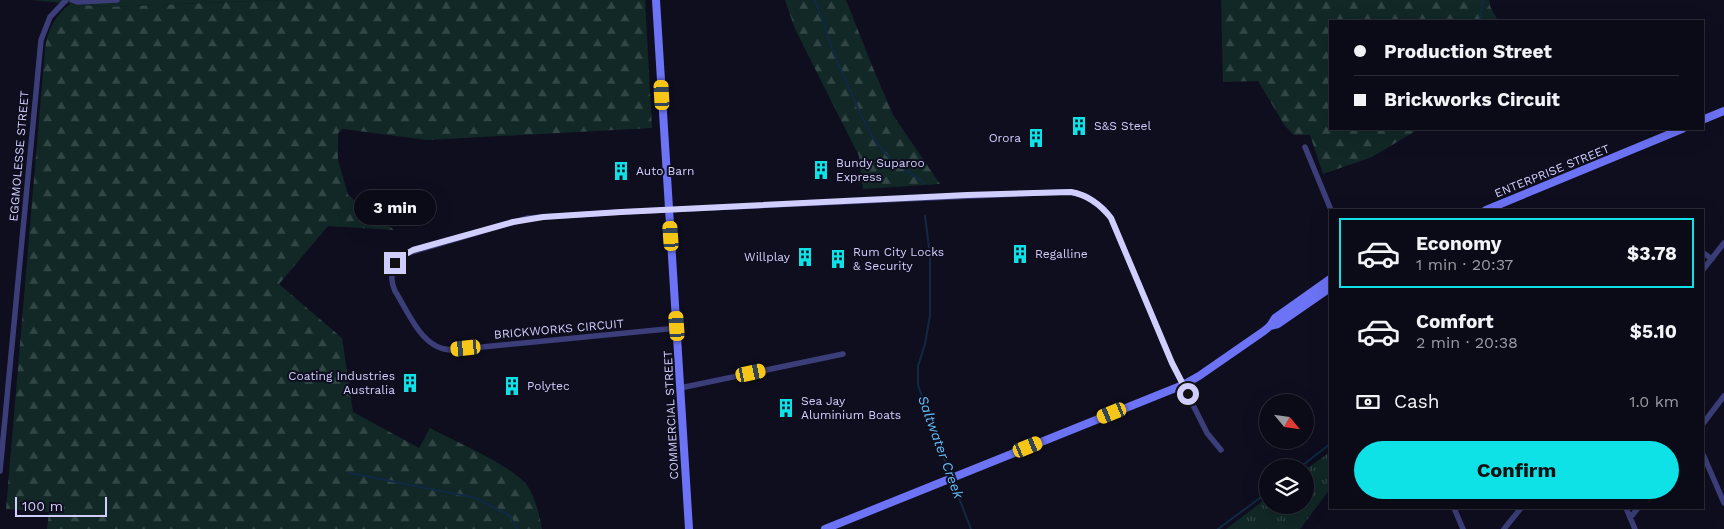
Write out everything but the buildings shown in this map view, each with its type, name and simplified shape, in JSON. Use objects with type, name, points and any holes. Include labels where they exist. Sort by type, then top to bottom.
[{"type":"street","name":"EGGMOLESSE STREET","points":[[0,472],[40,40],[50,17],[66,0]]},
{"type":"street","points":[[72,0],[77,2],[117,0]]},
{"type":"street","name":"COMMERCIAL STREET","points":[[656,0],[689,529]]},
{"type":"street","points":[[1704,119],[1724,111]]},
{"type":"street","name":"ENTERPRISE STREET","points":[[1488,209],[1680,130]]},
{"type":"street","points":[[1305,147],[1331,209]]},
{"type":"street","name":"BRICKWORKS CIRCUIT","points":[[677,328],[446,350],[435,347],[423,336],[395,291],[391,280],[393,268],[399,258],[408,253],[513,222],[543,217],[1014,193],[1061,192],[1080,194],[1096,202],[1111,218],[1172,363],[1207,433],[1221,450]]},
{"type":"street","points":[[1704,269],[1724,243]]},
{"type":"street","points":[[1704,253],[1712,259]]},
{"type":"street","points":[[1270,326],[1275,318],[1329,281]]},
{"type":"street","points":[[825,529],[1183,385],[1329,289]]},
{"type":"street","points":[[680,388],[843,354]]},
{"type":"street","points":[[1704,422],[1724,396]]},
{"type":"street","points":[[1704,457],[1724,504]]},
{"type":"street","points":[[1454,509],[1463,529]]},
{"type":"street","points":[[1504,529],[1520,509]]},
{"type":"street","points":[[1626,509],[1635,529]]},
{"type":"street","points":[[1630,518],[1637,509]]},
{"type":"green space","points":[[30,0],[282,0],[107,7]]},
{"type":"green space","points":[[282,0],[645,0],[652,128],[427,140],[343,129],[338,133],[338,160],[348,195],[394,230],[328,226],[279,284],[342,338],[353,412],[419,448],[430,428],[508,469],[519,477],[530,490],[537,507],[542,529],[47,529],[49,512],[6,509],[45,49],[53,23],[70,4],[107,7]]},
{"type":"green space","points":[[785,0],[846,0],[893,115],[940,184],[863,189],[859,156],[795,29]]},
{"type":"green space","points":[[1221,0],[1489,0],[1497,20],[1329,20],[1329,130],[1417,130],[1372,157],[1323,174],[1310,135],[1294,135],[1285,126],[1258,81],[1223,82]]},
{"type":"green space","points":[[1329,453],[1329,490],[1314,510],[1314,464]]},
{"type":"green space","points":[[1259,504],[1259,514],[1311,514],[1300,529],[1226,529]]},
{"type":"waterway","name":"Saltwater Creek","points":[[815,0],[834,54],[873,138],[890,159],[924,184]]},
{"type":"waterway","points":[[1480,20],[1483,0]]},
{"type":"waterway","name":"Saltwater Creek","points":[[925,216],[930,255],[930,315],[925,344],[918,366],[918,385],[950,475]]},
{"type":"waterway","points":[[1311,459],[1329,445]]},
{"type":"waterway","points":[[350,473],[476,498],[510,516],[517,529]]},
{"type":"waterway","name":"Saltwater Creek","points":[[952,480],[971,529]]},
{"type":"waterway","points":[[1218,529],[1259,499]]},
{"type":"place","name":"S&S Steel","points":[[1079,126]]},
{"type":"place","name":"Orora","points":[[1036,138]]},
{"type":"place","name":"Bundy Suparoo Express","points":[[821,170]]},
{"type":"place","name":"Auto Barn","points":[[621,171]]},
{"type":"place","name":"Regalline","points":[[1020,254]]},
{"type":"place","name":"Willplay","points":[[805,257]]},
{"type":"place","name":"Rum City Locks & Security","points":[[838,259]]},
{"type":"place","name":"Coating Industries Australia","points":[[410,383]]},
{"type":"place","name":"Polytec","points":[[512,386]]},
{"type":"place","name":"Sea Jay Aluminium Boats","points":[[786,408]]},
{"type":"route","points":[[395,263],[399,258],[413,250],[528,218],[995,194],[1071,192],[1086,196],[1096,202],[1111,218],[1172,363],[1188,394]]}]
